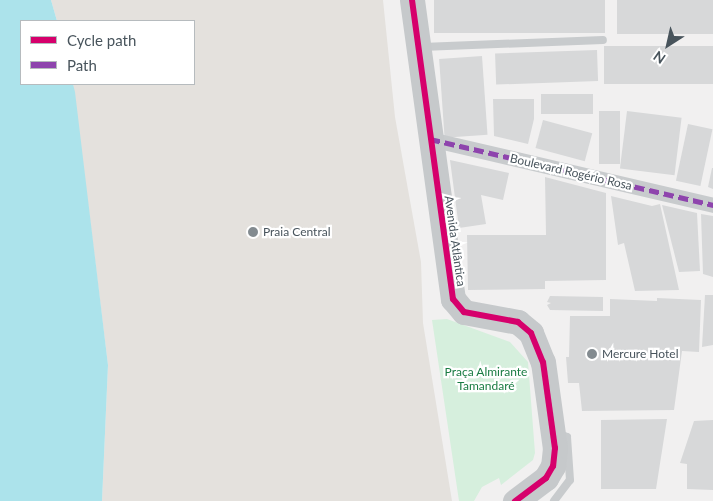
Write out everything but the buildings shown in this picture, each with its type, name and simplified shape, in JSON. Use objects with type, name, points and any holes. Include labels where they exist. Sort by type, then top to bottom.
[{"type":"main road","name":"Avenida Atlântica","points":[[412,0],[453,299],[464,312],[518,322],[531,333],[543,362],[552,432],[553,466],[546,478],[515,501]]},
{"type":"street","name":"Boulevard Rogério Rosa","points":[[430,139],[713,205]]},
{"type":"lane","points":[[418,47],[603,40]]},
{"type":"lane","points":[[552,432],[567,437],[570,480],[554,501]]},
{"type":"green space","name":"Praça Almirante Tamandaré","points":[[447,319],[510,342],[528,362],[535,453],[533,460],[501,485],[499,478],[482,487],[474,501],[459,501],[432,320]]},
{"type":"sand","name":"Praia Central","points":[[51,0],[383,0],[395,117],[421,262],[423,323],[452,501],[102,501],[108,365],[73,85],[195,85],[195,20],[57,20]]},
{"type":"water","points":[[0,0],[51,0],[57,20],[20,20],[20,85],[73,85],[75,92],[108,365],[102,501],[0,501]]},
{"type":"marked path","points":[[430,139],[713,205]]},
{"type":"cycle path","points":[[412,0],[453,299],[464,312],[518,322],[531,333],[543,362],[555,448],[553,466],[546,478],[515,501]]},
{"type":"place","name":"Praia Central","points":[[253,232]]},
{"type":"place","name":"Mercure Hotel","points":[[592,354]]}]
